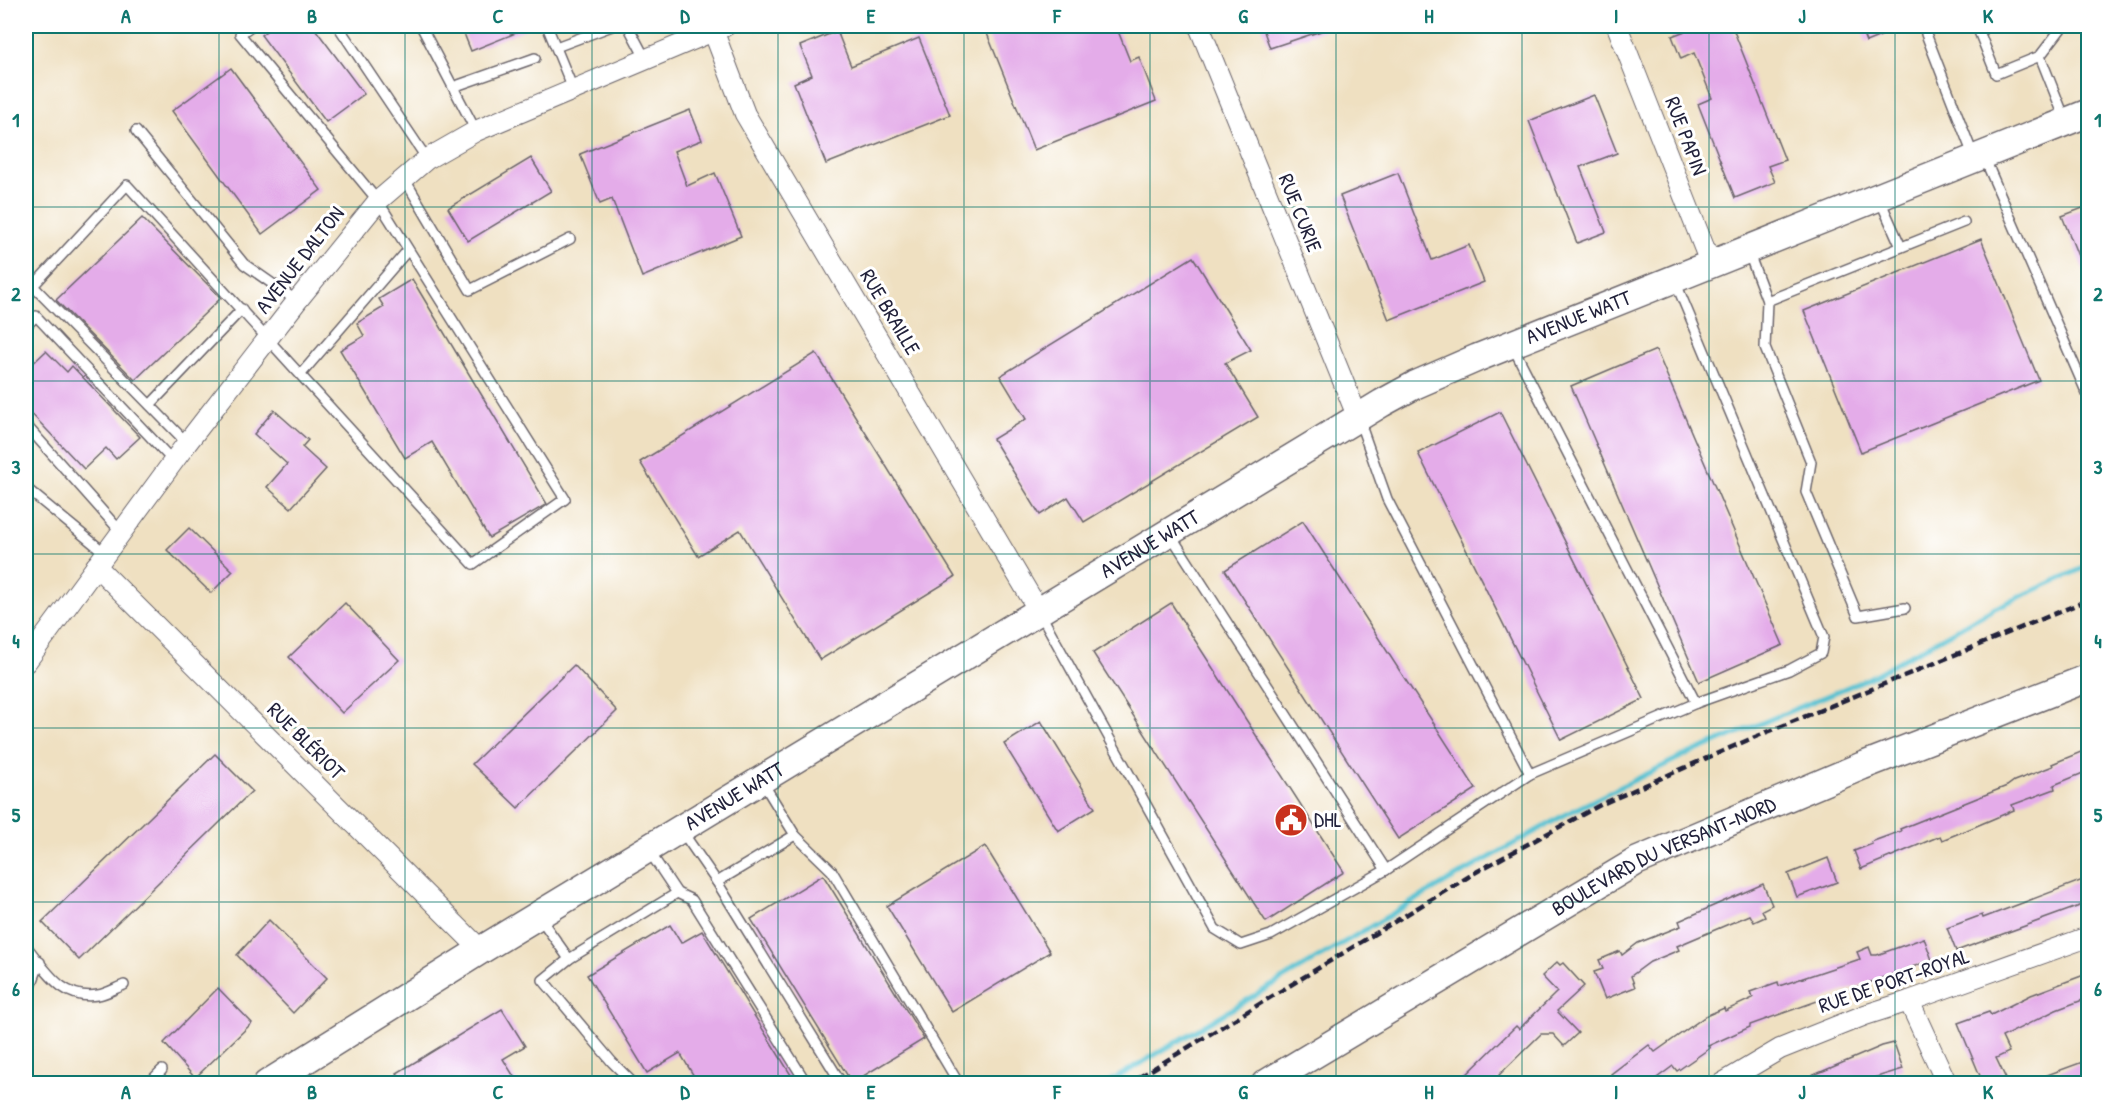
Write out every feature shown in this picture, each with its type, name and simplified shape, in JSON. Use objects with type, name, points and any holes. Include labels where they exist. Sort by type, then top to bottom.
[{"type":"street","name":"RUE CURIE","points":[[1199,26],[1358,418]]},
{"type":"street","name":"RUE PAPIN","points":[[1617,26],[1711,265]]},
{"type":"street","name":"AVENUE DALTON","points":[[26,662],[173,461],[378,201],[427,159],[476,132],[719,28]]},
{"type":"street","name":"RUE BRAILLE","points":[[719,28],[745,114],[1039,611]]},
{"type":"street","name":"AVENUE WATT","points":[[267,1083],[481,950],[1168,532],[1415,385],[2077,117]]},
{"type":"street","name":"RUE BLÉRIOT","points":[[101,559],[481,950]]},
{"type":"street","name":"BOULEVARD DU VERSANT-NORD","points":[[1265,1083],[1637,861],[1862,765],[2088,678]]},
{"type":"street","name":"RUE DE PORT-ROYAL","points":[[1721,1083],[1780,1049],[1865,1015],[2088,937]]},
{"type":"street","points":[[1909,1001],[1947,1083]]},
{"type":"lane","points":[[187,443],[33,286],[127,185],[473,564],[564,499],[378,201],[240,34],[251,26]]},
{"type":"lane","points":[[338,26],[427,159]]},
{"type":"lane","points":[[421,26],[476,132]]},
{"type":"lane","points":[[547,26],[573,90]]},
{"type":"lane","points":[[556,47],[612,26]]},
{"type":"lane","points":[[628,26],[645,58]]},
{"type":"lane","points":[[1978,29],[1996,74],[2040,56],[2062,26]]},
{"type":"lane","points":[[1926,34],[1979,157],[2088,396]]},
{"type":"lane","points":[[2040,56],[2077,117]]},
{"type":"lane","points":[[453,87],[535,58]]},
{"type":"lane","points":[[136,132],[244,264],[297,301]]},
{"type":"lane","points":[[404,178],[470,290],[570,239]]},
{"type":"lane","points":[[1878,197],[1901,248]]},
{"type":"lane","points":[[1767,301],[1964,222]]},
{"type":"lane","points":[[301,374],[408,250]]},
{"type":"lane","points":[[1747,250],[1767,301],[1765,348],[1811,462],[1806,492],[1858,616],[1905,608]]},
{"type":"lane","points":[[1039,611],[1215,929],[1241,945],[1271,935],[1386,870],[1530,774],[1696,703],[1790,670],[1821,653],[1824,637],[1674,279]]},
{"type":"lane","points":[[150,405],[242,309]]},
{"type":"lane","points":[[26,326],[36,316],[173,461]]},
{"type":"lane","points":[[1512,345],[1696,703]]},
{"type":"lane","points":[[1358,418],[1387,499],[1530,774]]},
{"type":"lane","points":[[26,425],[121,532]]},
{"type":"lane","points":[[26,488],[101,559]]},
{"type":"lane","points":[[1168,532],[1386,870]]},
{"type":"lane","points":[[762,781],[795,835],[832,872],[959,1083]]},
{"type":"lane","points":[[680,829],[717,882],[842,1083]]},
{"type":"lane","points":[[717,882],[795,835]]},
{"type":"lane","points":[[648,849],[677,893],[692,900],[807,1083]]},
{"type":"lane","points":[[634,1083],[612,1062],[543,980],[569,958],[677,893]]},
{"type":"lane","points":[[539,916],[569,958]]},
{"type":"lane","points":[[26,946],[63,990],[77,995],[98,996],[124,985]]},
{"type":"lane","points":[[26,999],[40,962]]},
{"type":"lane","points":[[148,1083],[162,1070]]},
{"type":"building","points":[[273,26],[313,26],[364,94],[326,122],[261,35]]},
{"type":"building","points":[[461,26],[533,26],[471,51]]},
{"type":"building","points":[[984,26],[1116,26],[1130,61],[1139,57],[1156,101],[1034,150]]},
{"type":"building","points":[[1262,26],[1329,26],[1330,28],[1270,48]]},
{"type":"building","points":[[1698,26],[1732,26],[1785,160],[1768,166],[1775,182],[1735,198],[1698,104],[1712,98],[1694,53],[1681,59],[1672,36]]},
{"type":"building","points":[[1860,26],[1905,26],[1866,42]]},
{"type":"building","points":[[837,31],[851,66],[919,38],[950,115],[826,164],[794,83],[812,75],[800,46]]},
{"type":"building","points":[[231,68],[321,190],[262,234],[172,111]]},
{"type":"building","points":[[1594,95],[1617,153],[1580,167],[1606,232],[1577,243],[1529,121]]},
{"type":"building","points":[[690,110],[702,140],[674,151],[687,186],[715,173],[741,236],[642,277],[612,199],[600,204],[580,154]]},
{"type":"building","points":[[531,158],[551,191],[468,241],[448,208]]},
{"type":"building","points":[[1398,173],[1432,260],[1469,245],[1484,282],[1389,320],[1340,196]]},
{"type":"building","points":[[2088,206],[2088,281],[2062,216]]},
{"type":"building","points":[[142,218],[221,298],[135,380],[56,300]]},
{"type":"building","points":[[1981,239],[2039,380],[1861,452],[1804,311]]},
{"type":"building","points":[[1193,257],[1251,350],[1225,363],[1258,417],[1084,522],[1068,497],[1040,515],[993,439],[1026,419],[1000,376]]},
{"type":"building","points":[[412,279],[547,504],[489,538],[432,442],[405,458],[340,350],[364,336],[357,323],[384,307],[379,299]]},
{"type":"building","points":[[1656,350],[1783,645],[1699,682],[1571,386]]},
{"type":"building","points":[[46,351],[67,372],[72,366],[140,437],[116,459],[106,448],[84,469],[26,408],[26,370]]},
{"type":"building","points":[[816,353],[955,577],[820,660],[740,530],[698,556],[640,462]]},
{"type":"building","points":[[274,410],[308,440],[302,447],[326,469],[291,508],[267,487],[287,464],[254,434]]},
{"type":"building","points":[[1500,412],[1644,699],[1561,740],[1418,453]]},
{"type":"building","points":[[1303,521],[1476,789],[1398,839],[1225,570]]},
{"type":"building","points":[[189,528],[233,571],[211,593],[167,550]]},
{"type":"building","points":[[345,603],[399,660],[342,713],[289,657]]},
{"type":"building","points":[[1171,603],[1344,872],[1266,922],[1093,653]]},
{"type":"building","points":[[574,665],[617,711],[518,808],[472,764]]},
{"type":"building","points":[[1041,721],[1095,808],[1058,831],[1004,744]]},
{"type":"building","points":[[2088,749],[2088,771],[2054,785],[2055,789],[2012,805],[2014,810],[1967,830],[1942,840],[1940,836],[1861,869],[1854,851],[1872,844],[1871,842],[2007,786]]},
{"type":"building","points":[[215,754],[252,791],[79,960],[42,922]]},
{"type":"building","points":[[985,846],[1050,952],[952,1012],[887,906]]},
{"type":"building","points":[[1828,858],[1837,882],[1797,897],[1788,874]]},
{"type":"building","points":[[823,875],[924,1039],[852,1083],[751,919]]},
{"type":"building","points":[[2088,878],[2088,903],[1956,951],[1947,928],[1982,915],[1983,918]]},
{"type":"building","points":[[1763,884],[1772,905],[1762,910],[1765,917],[1754,922],[1750,915],[1677,946],[1679,950],[1650,962],[1631,976],[1635,987],[1605,999],[1594,972],[1603,969],[1599,960],[1620,951],[1622,955],[1638,943],[1681,926],[1679,921]]},
{"type":"building","points":[[269,920],[327,978],[293,1013],[237,955]]},
{"type":"building","points":[[670,925],[681,943],[702,931],[796,1083],[698,1083],[680,1053],[647,1073],[587,975]]},
{"type":"building","points":[[1924,938],[1932,960],[1750,1025],[1708,1046],[1710,1048],[1677,1071],[1673,1066],[1650,1083],[1618,1083],[1611,1074],[1649,1045],[1655,1052],[1706,1016],[1724,1008],[1725,1011],[1753,998],[1750,992],[1778,982],[1779,986],[1860,959],[1857,952],[1869,947],[1872,955],[1877,955]]},
{"type":"building","points":[[1557,962],[1560,965],[1563,963],[1584,986],[1557,1011],[1578,1033],[1564,1046],[1553,1034],[1541,1034],[1499,1075],[1501,1078],[1495,1083],[1458,1083],[1516,1026],[1519,1029],[1557,992],[1542,976]]},
{"type":"building","points":[[2084,975],[2088,987],[2088,998],[2056,1010],[2002,1037],[2009,1052],[1996,1058],[2008,1083],[1983,1083],[1958,1023],[1989,1012],[1991,1015],[2031,995]]},
{"type":"building","points":[[218,988],[252,1023],[195,1078],[164,1043]]},
{"type":"building","points":[[502,1009],[525,1046],[503,1059],[518,1083],[404,1083],[397,1073]]},
{"type":"building","points":[[1894,1043],[1903,1069],[1863,1081],[1865,1083],[1795,1083],[1882,1046]]},
{"type":"building","points":[[2088,1060],[2088,1083],[2028,1083],[2028,1082]]},
{"type":"waterway","points":[[1106,1084],[1417,899],[1566,814],[1681,757],[1869,678],[1995,608],[2088,566]]},
{"type":"railway","points":[[1128,1084],[1478,871],[1602,804],[1748,740],[2088,600]]},
{"type":"place","name":"DHL","points":[[1291,820]]}]
